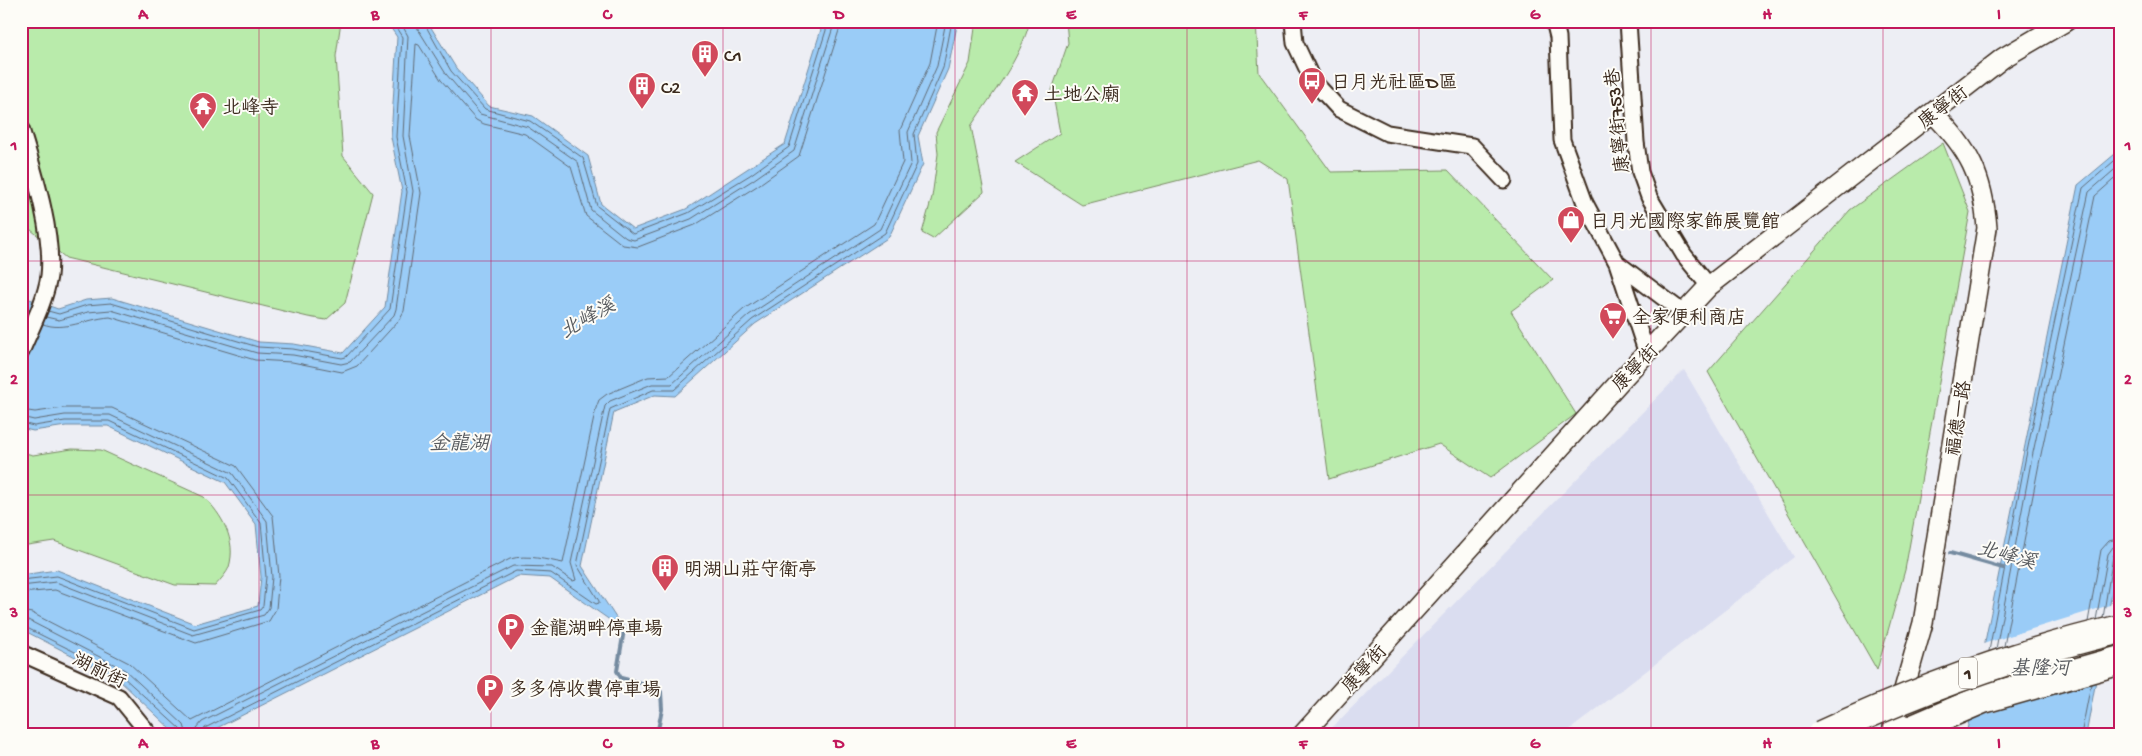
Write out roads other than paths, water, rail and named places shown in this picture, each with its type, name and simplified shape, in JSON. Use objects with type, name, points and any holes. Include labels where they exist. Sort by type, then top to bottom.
[{"type":"highway","name":"1","points":[[1822,735],[1889,704],[1992,664],[2121,629]]},
{"type":"highway","name":"1","points":[[1898,735],[1983,699],[2121,660]]},
{"type":"street","points":[[1293,21],[1295,43],[1313,81],[1339,110],[1387,133],[1472,146],[1504,180]]},
{"type":"street","points":[[1554,21],[1558,37],[1562,140],[1585,203],[1617,263],[1647,354]]},
{"type":"street","name":"康寧街753巷","points":[[1628,21],[1636,142],[1640,172],[1649,197],[1684,256],[1709,286]]},
{"type":"street","name":"康寧街","points":[[1302,735],[1709,286],[2004,58],[2066,21]]},
{"type":"street","name":"福德一路","points":[[1892,735],[1923,623],[1987,228],[1985,204],[1972,162],[1957,137],[1932,113]]},
{"type":"street","points":[[21,128],[39,189],[49,252],[49,275],[44,294],[21,352]]},
{"type":"street","points":[[1617,263],[1685,314]]},
{"type":"street","name":"湖前街","points":[[21,653],[118,697],[150,735]]},
{"type":"water","name":"金龍湖","points":[[386,21],[427,21],[456,68],[489,106],[533,116],[588,156],[601,204],[633,229],[686,209],[785,144],[823,23],[826,21],[958,21],[948,69],[918,136],[923,164],[889,237],[755,324],[675,396],[655,395],[614,412],[582,566],[624,630],[550,578],[518,576],[203,735],[174,732],[118,679],[21,629],[21,575],[57,570],[195,624],[258,606],[261,577],[256,524],[225,482],[108,426],[66,426],[33,431],[21,428],[21,296],[58,309],[86,300],[112,298],[259,342],[294,344],[343,353],[385,307],[402,191],[391,137],[397,37]]},
{"type":"water","name":"基隆河","points":[[2121,149],[2121,543],[2086,735],[1966,735],[2078,185]]},
{"type":"waterway","name":"北峰溪","points":[[1950,553],[2003,568]]},
{"type":"waterway","name":"北峰溪","points":[[622,627],[624,630],[617,671],[621,678],[649,685],[661,692],[662,709],[657,735]]},
{"type":"place","name":"C1","points":[[705,78]]},
{"type":"place","name":"日月光社區D區","points":[[1312,105]]},
{"type":"place","name":"C2","points":[[642,110]]},
{"type":"place","name":"土地公廟","points":[[1025,117]]},
{"type":"place","name":"北峰寺","points":[[203,130]]},
{"type":"place","name":"日月光國際家飾展覽館","points":[[1571,244]]},
{"type":"place","name":"全家便利商店","points":[[1613,340]]},
{"type":"place","name":"明湖山莊守衛亭","points":[[665,592]]},
{"type":"place","name":"金龍湖畔停車場","points":[[511,651]]},
{"type":"place","name":"多多停收費停車場","points":[[490,712]]}]
